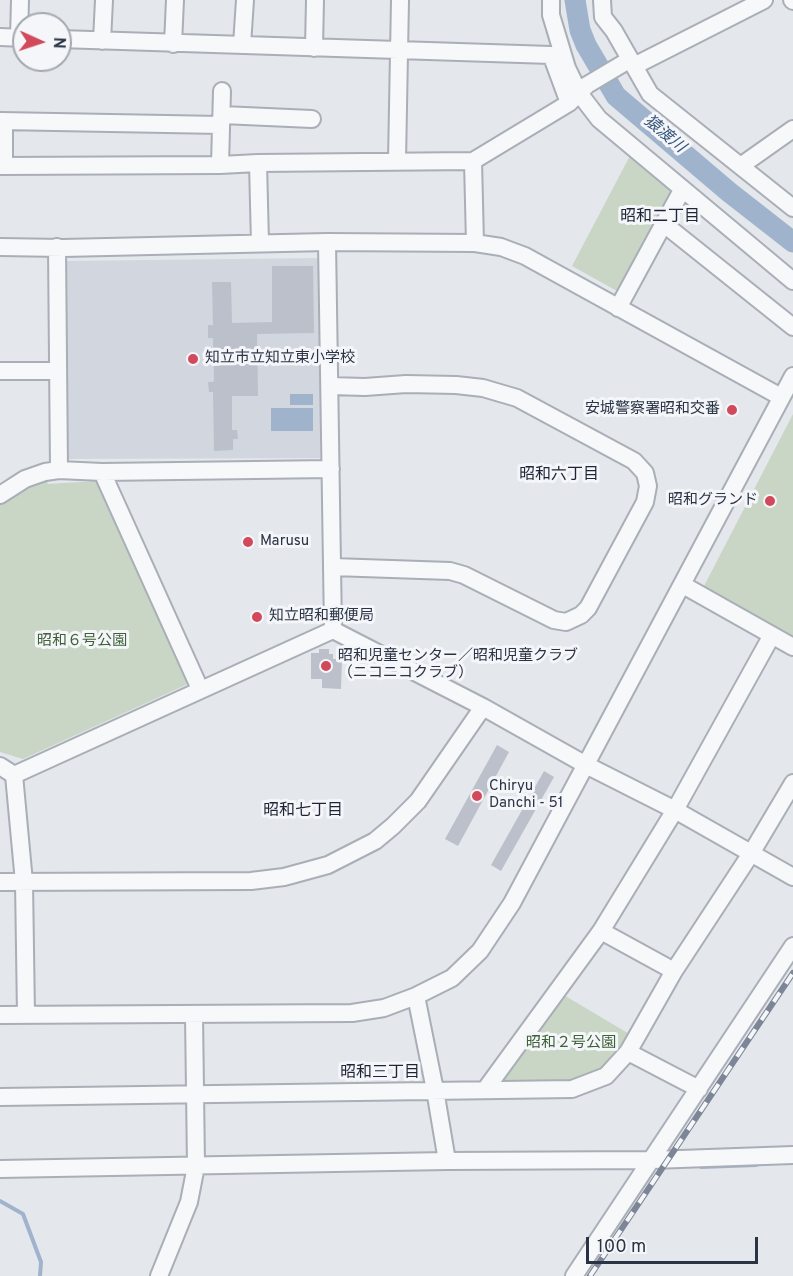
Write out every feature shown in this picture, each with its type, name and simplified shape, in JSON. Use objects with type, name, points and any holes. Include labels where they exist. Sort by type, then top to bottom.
[{"type":"street","points":[[102,41],[104,0]]},
{"type":"street","points":[[173,44],[175,0]]},
{"type":"street","points":[[242,45],[245,0]]},
{"type":"street","points":[[314,48],[315,0]]},
{"type":"street","points":[[397,161],[400,0]]},
{"type":"street","points":[[543,0],[551,55],[599,119],[793,281]]},
{"type":"street","points":[[551,0],[551,15],[567,68],[578,94]]},
{"type":"street","points":[[602,0],[603,16],[650,94],[742,165],[793,208]]},
{"type":"street","points":[[312,119],[2,121],[2,166],[474,160],[578,94],[632,63],[764,0]]},
{"type":"street","points":[[72,40],[551,55]]},
{"type":"street","points":[[220,165],[222,91]]},
{"type":"street","points":[[742,165],[790,136]]},
{"type":"street","points":[[474,160],[476,243]]},
{"type":"street","points":[[258,163],[260,243]]},
{"type":"street","points":[[618,308],[682,190]]},
{"type":"street","points":[[664,224],[793,327]]},
{"type":"street","points":[[327,242],[333,630]]},
{"type":"street","points":[[0,247],[327,242],[476,243],[501,247],[525,256],[781,397]]},
{"type":"street","points":[[57,247],[59,470]]},
{"type":"street","points":[[0,371],[57,371]]},
{"type":"street","points":[[0,1015],[352,1013],[384,1008],[416,996],[452,978],[480,951],[512,903],[793,376]]},
{"type":"street","points":[[330,386],[456,385],[483,388],[517,398],[634,461],[645,473],[648,486],[645,502],[588,608],[581,615],[566,622],[554,620],[464,575],[450,571],[333,567]]},
{"type":"street","points":[[0,495],[25,479],[59,470],[102,472],[331,469]]},
{"type":"street","points":[[102,472],[200,689]]},
{"type":"street","points":[[683,585],[793,647]]},
{"type":"street","points":[[26,1015],[24,882],[7,770],[333,630]]},
{"type":"street","points":[[333,630],[675,810],[793,877]]},
{"type":"street","points":[[485,1090],[601,931],[675,810],[772,635]]},
{"type":"street","points":[[0,882],[251,881],[284,877],[327,865],[375,841],[418,801],[483,707]]},
{"type":"street","points":[[0,1097],[572,1089],[606,1076],[628,1052],[674,971],[752,852],[793,783]]},
{"type":"street","points":[[601,931],[674,971]]},
{"type":"street","points":[[574,1276],[793,946]]},
{"type":"street","points":[[416,996],[447,1161]]},
{"type":"street","points":[[159,1276],[189,1202],[196,1166],[194,1015]]},
{"type":"street","points":[[628,1052],[699,1089]]},
{"type":"street","points":[[0,1169],[447,1161],[652,1160],[793,1155]]},
{"type":"shaded area","name":"知立市立知立東小学校","points":[[321,258],[320,458],[66,459],[64,261]]},
{"type":"green space","points":[[632,152],[673,188],[674,194],[621,290],[617,291],[572,266]]},
{"type":"green space","name":"昭和グランド","points":[[793,414],[793,643],[703,588]]},
{"type":"green space","name":"昭和６号公園","points":[[46,477],[48,484],[96,481],[98,483],[188,684],[23,759],[0,752],[0,502]]},
{"type":"green space","name":"昭和２号公園","points":[[562,994],[631,1035],[604,1071],[574,1082],[506,1083],[501,1075]]},
{"type":"water","points":[[290,394],[313,394],[313,405],[290,405]]},
{"type":"water","points":[[271,408],[313,408],[313,431],[271,431]]},
{"type":"building","points":[[272,266],[313,266],[314,333],[257,334],[258,396],[232,396],[232,430],[237,430],[238,439],[233,439],[233,450],[214,451],[213,392],[209,392],[208,382],[214,380],[213,338],[208,338],[208,325],[213,325],[212,282],[231,282],[232,323],[272,322]]},
{"type":"building","name":"昭和児童センター／昭和児童クラブ （ニコニコクラブ）","points":[[319,649],[329,649],[329,654],[333,654],[333,659],[342,659],[341,689],[322,688],[322,679],[311,679],[311,653],[319,653]]},
{"type":"building","name":"Chiryu Danchi - 51","points":[[497,745],[509,752],[458,846],[445,839]]},
{"type":"building","points":[[544,771],[554,777],[501,871],[491,865]]},
{"type":"waterway","name":"猿渡川","points":[[575,0],[580,30],[586,45],[616,96],[729,192],[793,242]]},
{"type":"waterway","points":[[701,1167],[756,1165]]},
{"type":"waterway","points":[[0,1201],[23,1214],[41,1262],[40,1276]]},
{"type":"railway","points":[[590,1276],[793,973]]},
{"type":"place","name":"知立市立知立東小学校","points":[[193,359]]},
{"type":"place","name":"安城警察署昭和交番","points":[[732,410]]},
{"type":"place","name":"昭和グランド","points":[[770,501]]},
{"type":"place","name":"Marusu","points":[[248,542]]},
{"type":"place","name":"知立昭和郵便局","points":[[257,617]]},
{"type":"place","name":"昭和児童センター／昭和児童クラブ （ニコニコクラブ）","points":[[326,666]]},
{"type":"place","name":"Chiryu Danchi - 51","points":[[477,796]]},
{"type":"district","name":"昭和二丁目","points":[[660,218]]},
{"type":"district","name":"昭和六丁目","points":[[559,476]]},
{"type":"district","name":"昭和七丁目","points":[[303,812]]},
{"type":"district","name":"昭和三丁目","points":[[380,1074]]}]
